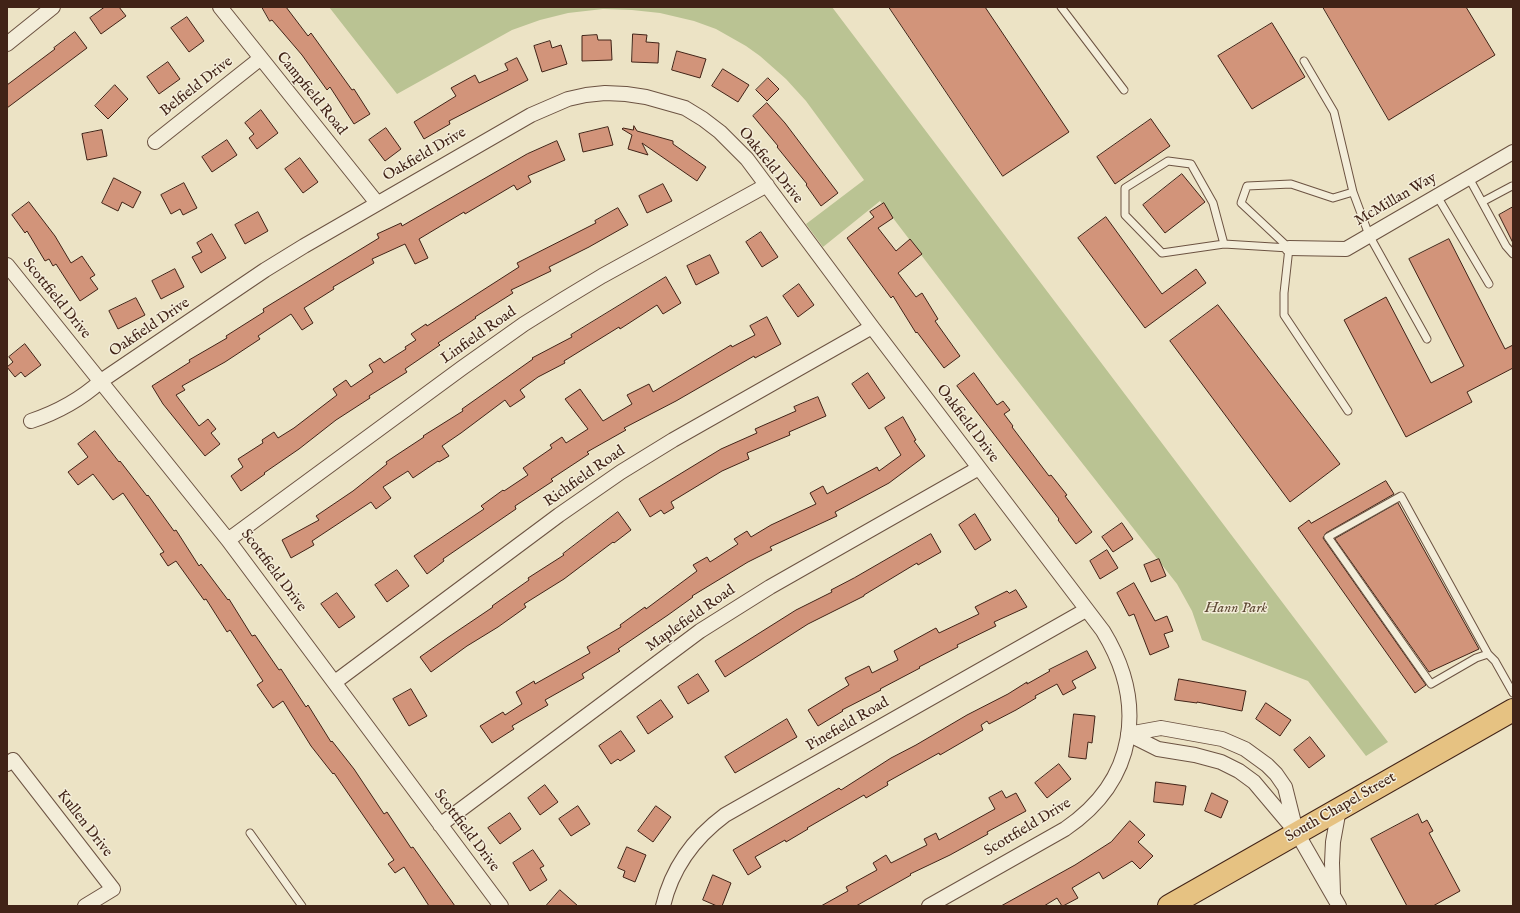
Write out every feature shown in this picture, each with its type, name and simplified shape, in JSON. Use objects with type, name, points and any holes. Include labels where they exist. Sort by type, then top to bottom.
[{"type":"main road","name":"South Chapel Street","points":[[1169,906],[1513,710]]},
{"type":"street","points":[[7,44],[53,7]]},
{"type":"street","name":"Campfield Road","points":[[220,7],[377,203]]},
{"type":"street","name":"Belfield Drive","points":[[155,142],[261,58]]},
{"type":"street","name":"Oakfield Drive","points":[[31,421],[64,408],[80,398],[100,381],[265,270],[332,228],[531,115],[568,99],[586,95],[605,93],[646,96],[685,108],[703,119],[734,144],[767,185],[872,327],[1086,610],[1103,630],[1112,645],[1121,667],[1128,701],[1128,734]]},
{"type":"street","name":"McMillan Way","points":[[1289,248],[1346,250],[1513,152]]},
{"type":"street","name":"Linfield Road","points":[[228,540],[462,368],[564,298],[767,185]]},
{"type":"street","name":"Scottfield Drive","points":[[7,265],[228,540],[501,906]]},
{"type":"street","name":"Richfield Road","points":[[335,682],[621,472],[673,440],[872,327]]},
{"type":"street","name":"Maplefield Road","points":[[440,825],[705,627],[770,587],[979,468]]},
{"type":"street","name":"Pinefield Road","points":[[664,906],[671,880],[679,863],[702,835],[725,815],[1086,610]]},
{"type":"street","points":[[1128,734],[1161,728],[1222,739],[1245,749],[1267,765],[1276,774],[1285,787],[1297,833]]},
{"type":"street","points":[[1128,734],[1158,749],[1202,756],[1221,762],[1231,766],[1254,782],[1297,833],[1336,901]]},
{"type":"street","name":"Scottfield Drive","points":[[929,906],[1065,829],[1078,820],[1097,802],[1113,780],[1121,766],[1126,749],[1128,734]]},
{"type":"street","name":"Kullen Drive","points":[[7,764],[13,760],[113,889],[85,906]]},
{"type":"street","points":[[1336,901],[1332,863],[1333,842],[1340,809]]},
{"type":"lane","points":[[1060,7],[1124,90]]},
{"type":"lane","points":[[1304,61],[1334,112],[1353,192],[1370,235],[1427,340]]},
{"type":"lane","points":[[1224,244],[1213,203],[1191,164],[1168,161],[1125,188],[1125,215],[1162,253],[1224,244],[1289,248]]},
{"type":"lane","points":[[1469,178],[1506,246],[1513,254]]},
{"type":"lane","points":[[1289,248],[1241,203],[1247,186],[1291,184],[1333,198],[1353,192]]},
{"type":"lane","points":[[1482,202],[1512,186]]},
{"type":"lane","points":[[1437,196],[1489,284]]},
{"type":"lane","points":[[1289,248],[1284,293],[1284,315],[1348,411]]},
{"type":"lane","points":[[1488,654],[1476,658],[1431,684],[1328,537],[1401,496],[1473,624],[1488,654],[1495,661],[1513,693]]},
{"type":"lane","points":[[250,833],[302,906]]},
{"type":"green space","name":"Hann Park","points":[[329,7],[832,7],[1388,742],[1366,756],[1308,681],[1202,640],[1192,611],[1177,584],[999,357],[880,201],[823,247],[806,224],[864,180],[806,101],[786,79],[746,46],[716,29],[694,21],[660,13],[603,9],[568,13],[540,20],[512,30],[397,94]]},
{"type":"building","points":[[105,7],[119,7],[126,16],[101,34],[90,18]]},
{"type":"building","points":[[262,7],[286,7],[308,36],[311,33],[352,90],[354,89],[370,114],[354,124],[330,87],[327,90],[302,55],[272,20],[270,21]]},
{"type":"building","points":[[889,7],[985,7],[1069,132],[1003,176]]},
{"type":"building","points":[[1323,7],[1466,7],[1495,55],[1389,120]]},
{"type":"building","points":[[187,17],[204,41],[189,52],[171,28]]},
{"type":"building","points":[[1272,23],[1305,77],[1252,109],[1218,56]]},
{"type":"building","points":[[75,32],[87,48],[7,108],[7,85]]},
{"type":"building","points":[[633,34],[647,35],[646,42],[659,43],[658,63],[632,62]]},
{"type":"building","points":[[597,35],[598,40],[611,40],[612,60],[582,61],[582,36]]},
{"type":"building","points":[[550,41],[552,48],[561,45],[567,64],[542,72],[534,46]]},
{"type":"building","points":[[677,51],[706,59],[700,78],[672,70]]},
{"type":"building","points":[[517,58],[528,80],[449,121],[450,124],[424,139],[414,122],[456,96],[451,88],[475,75],[479,83],[508,70],[505,64]]},
{"type":"building","points":[[168,62],[180,79],[159,94],[147,77]]},
{"type":"building","points":[[723,69],[749,85],[738,102],[712,86]]},
{"type":"building","points":[[768,78],[779,89],[767,101],[756,90]]},
{"type":"building","points":[[115,85],[128,99],[108,119],[95,106]]},
{"type":"building","points":[[767,103],[785,123],[838,193],[821,206],[806,185],[807,184],[753,116]]},
{"type":"building","points":[[261,110],[278,133],[257,149],[249,138],[254,134],[245,123]]},
{"type":"building","points":[[1151,119],[1170,146],[1115,184],[1097,157]]},
{"type":"building","points":[[634,126],[637,131],[673,141],[673,144],[706,167],[697,181],[642,143],[648,155],[628,149],[632,135],[622,129],[633,130]]},
{"type":"building","points":[[608,127],[613,145],[583,152],[579,134]]},
{"type":"building","points":[[386,128],[401,149],[385,161],[369,140]]},
{"type":"building","points":[[102,130],[107,156],[87,160],[82,134]]},
{"type":"building","points":[[227,140],[237,155],[212,172],[202,157]]},
{"type":"building","points":[[557,141],[565,160],[528,176],[531,182],[517,190],[514,185],[465,214],[464,212],[419,239],[428,258],[415,264],[405,244],[372,259],[374,263],[333,287],[334,289],[304,308],[313,323],[302,330],[291,314],[258,336],[260,339],[225,362],[182,386],[185,390],[176,395],[199,426],[208,419],[216,429],[211,433],[220,444],[205,456],[163,404],[152,386],[190,362],[189,360],[227,338],[226,336],[264,312],[263,309],[379,238],[377,234],[401,223],[402,226],[527,154]]},
{"type":"building","points":[[300,158],[318,182],[303,193],[285,169]]},
{"type":"building","points":[[1182,174],[1205,202],[1165,233],[1143,205]]},
{"type":"building","points":[[114,178],[141,192],[133,208],[122,202],[118,211],[102,203]]},
{"type":"building","points":[[184,183],[197,208],[183,215],[180,209],[171,214],[161,195]]},
{"type":"building","points":[[663,184],[672,201],[647,213],[639,196]]},
{"type":"building","points":[[29,202],[55,236],[71,263],[82,256],[95,275],[90,278],[98,289],[80,301],[56,264],[53,266],[49,259],[45,261],[27,231],[25,233],[12,215]]},
{"type":"building","points":[[884,203],[893,218],[878,228],[896,251],[910,239],[922,254],[898,273],[916,297],[922,293],[938,319],[935,321],[960,356],[944,368],[917,332],[916,333],[893,296],[891,298],[847,238],[874,217],[870,212]]},
{"type":"building","points":[[1513,207],[1513,243],[1499,215]]},
{"type":"building","points":[[618,208],[628,225],[549,267],[551,271],[511,290],[513,293],[438,343],[440,345],[405,369],[407,372],[369,396],[370,398],[336,420],[241,491],[231,476],[243,467],[238,459],[263,443],[262,440],[274,432],[278,438],[294,428],[337,395],[333,389],[346,380],[351,387],[373,372],[369,365],[380,358],[384,363],[406,349],[405,347],[416,340],[411,334],[426,324],[427,326],[519,267],[517,263],[596,223],[595,221]]},
{"type":"building","points":[[258,212],[268,231],[245,244],[235,225]]},
{"type":"building","points":[[1106,217],[1162,294],[1196,269],[1206,283],[1145,328],[1078,238]]},
{"type":"building","points":[[761,232],[778,257],[762,267],[746,242]]},
{"type":"building","points":[[212,234],[226,258],[201,273],[192,257],[202,252],[197,243]]},
{"type":"building","points":[[1449,239],[1505,349],[1513,345],[1513,368],[1467,392],[1472,402],[1406,437],[1344,320],[1386,297],[1431,383],[1464,366],[1409,259]]},
{"type":"building","points":[[710,255],[719,273],[696,285],[687,266]]},
{"type":"building","points":[[175,269],[184,287],[161,299],[152,281]]},
{"type":"building","points":[[666,277],[681,303],[663,314],[657,305],[620,329],[619,327],[564,361],[565,363],[538,377],[520,390],[525,397],[510,407],[505,400],[442,446],[449,456],[439,462],[438,461],[413,478],[408,471],[383,487],[391,498],[376,509],[371,502],[312,541],[314,545],[291,558],[282,540],[319,520],[316,516],[353,491],[387,464],[386,462],[424,437],[423,436],[463,411],[462,409],[533,359],[532,358],[572,337],[571,335]]},
{"type":"building","points":[[799,284],[814,305],[798,317],[783,296]]},
{"type":"building","points":[[136,298],[145,315],[118,329],[109,311]]},
{"type":"building","points":[[1218,305],[1340,464],[1290,502],[1170,341]]},
{"type":"building","points":[[767,317],[781,344],[755,358],[754,356],[676,401],[624,428],[626,430],[587,452],[589,454],[551,479],[553,481],[515,506],[516,509],[443,559],[444,561],[427,574],[414,556],[484,509],[481,506],[503,490],[504,491],[528,475],[523,468],[552,448],[550,445],[562,437],[566,443],[588,429],[565,399],[580,389],[603,421],[632,404],[627,395],[649,384],[653,392],[731,345],[732,347],[755,335],[750,326]]},
{"type":"building","points":[[25,344],[41,365],[25,377],[21,372],[15,377],[7,367],[13,362],[9,357]]},
{"type":"building","points":[[868,373],[885,398],[869,409],[852,384]]},
{"type":"building","points":[[974,373],[997,405],[1003,401],[1010,410],[1004,414],[1013,426],[1012,427],[1049,476],[1051,475],[1067,495],[1065,496],[1092,532],[1076,544],[1058,520],[1059,519],[957,386]]},
{"type":"building","points":[[818,397],[826,416],[789,432],[790,435],[747,453],[749,459],[722,471],[671,502],[674,508],[664,514],[661,510],[650,517],[639,499],[721,449],[757,433],[755,429],[796,411],[794,407]]},
{"type":"building","points":[[903,417],[916,440],[914,441],[925,456],[889,483],[835,512],[837,516],[770,547],[772,550],[748,562],[692,596],[693,597],[668,615],[618,649],[620,651],[582,674],[584,678],[545,700],[548,705],[512,726],[514,729],[492,743],[480,726],[503,712],[505,715],[522,704],[516,692],[534,681],[535,684],[590,653],[587,647],[621,627],[620,625],[645,607],[646,609],[697,571],[693,565],[707,557],[710,562],[738,544],[734,539],[747,531],[751,537],[771,525],[816,504],[810,493],[823,486],[827,494],[877,467],[879,471],[901,455],[885,428]]},
{"type":"building","points":[[95,431],[147,496],[148,495],[174,531],[176,530],[199,566],[201,564],[228,600],[229,599],[252,636],[255,635],[279,670],[281,669],[306,707],[308,705],[331,742],[332,741],[354,769],[384,814],[387,812],[411,848],[413,847],[455,906],[429,906],[404,867],[395,873],[388,864],[394,860],[334,773],[333,774],[311,746],[283,701],[273,708],[257,685],[263,681],[230,630],[227,632],[206,599],[204,600],[176,561],[168,566],[160,554],[164,552],[123,493],[113,500],[93,474],[78,485],[68,472],[88,457],[78,444]]},
{"type":"building","points":[[1386,481],[1394,494],[1326,533],[1323,538],[1426,685],[1415,693],[1298,528],[1309,520],[1311,523]]},
{"type":"building","points":[[1398,503],[1479,649],[1429,672],[1335,539]]},
{"type":"building","points":[[618,512],[631,530],[564,579],[524,604],[526,607],[498,627],[467,646],[431,672],[420,657],[493,607],[492,606],[529,580],[528,578],[564,555],[563,554]]},
{"type":"building","points":[[975,514],[991,540],[975,550],[959,525]]},
{"type":"building","points":[[1122,523],[1133,539],[1113,552],[1102,537]]},
{"type":"building","points":[[931,534],[941,552],[918,565],[917,563],[864,596],[808,624],[725,677],[715,661],[796,610],[832,592],[831,590]]},
{"type":"building","points":[[1107,550],[1118,568],[1100,579],[1090,561]]},
{"type":"building","points":[[1159,559],[1166,576],[1151,582],[1144,565]]},
{"type":"building","points":[[397,570],[409,586],[387,602],[375,585]]},
{"type":"building","points":[[1134,583],[1155,621],[1167,616],[1173,631],[1164,634],[1169,647],[1150,655],[1134,614],[1129,616],[1117,593]]},
{"type":"building","points":[[1016,590],[1027,607],[994,622],[996,626],[957,645],[958,647],[842,710],[843,711],[818,726],[808,710],[849,685],[845,678],[869,666],[872,673],[898,660],[894,651],[936,628],[939,633],[979,614],[975,607],[1007,591],[1009,593]]},
{"type":"building","points":[[337,593],[355,617],[339,628],[321,604]]},
{"type":"building","points":[[1087,651],[1096,668],[1072,681],[1076,688],[1063,695],[1057,684],[1035,696],[1036,698],[1016,710],[989,724],[987,721],[981,725],[983,730],[940,755],[939,753],[887,782],[888,785],[866,798],[864,795],[786,842],[785,840],[755,857],[761,867],[748,875],[733,850],[839,788],[841,790],[891,758],[967,715]]},
{"type":"building","points":[[698,674],[709,691],[688,704],[678,687]]},
{"type":"building","points":[[1179,679],[1246,691],[1242,711],[1197,702],[1175,700]]},
{"type":"building","points":[[411,689],[427,716],[409,726],[393,699]]},
{"type":"building","points":[[661,700],[673,717],[648,734],[637,717]]},
{"type":"building","points":[[1266,703],[1291,720],[1280,736],[1256,719]]},
{"type":"building","points":[[1074,714],[1095,716],[1092,743],[1088,742],[1086,759],[1069,757]]},
{"type":"building","points":[[787,719],[797,737],[735,773],[725,757]]},
{"type":"building","points":[[621,731],[635,751],[620,761],[618,759],[611,764],[599,746]]},
{"type":"building","points":[[1310,737],[1325,756],[1309,768],[1294,750]]},
{"type":"building","points":[[1059,764],[1071,779],[1047,798],[1035,783]]},
{"type":"building","points":[[1156,782],[1186,786],[1183,805],[1154,802]]},
{"type":"building","points":[[545,785],[558,802],[540,815],[528,798]]},
{"type":"building","points":[[1002,791],[1006,798],[1016,793],[1026,811],[987,832],[988,834],[950,855],[910,874],[911,875],[856,906],[821,906],[848,891],[846,887],[877,870],[873,863],[886,855],[891,863],[927,845],[924,839],[936,833],[939,840],[995,809],[989,798]]},
{"type":"building","points":[[1212,793],[1228,801],[1221,818],[1205,811]]},
{"type":"building","points":[[578,806],[590,824],[571,836],[559,819]]},
{"type":"building","points":[[656,806],[671,817],[653,842],[638,831]]},
{"type":"building","points":[[510,813],[521,829],[500,844],[488,828]]},
{"type":"building","points":[[1418,814],[1422,823],[1427,820],[1433,831],[1429,833],[1460,891],[1433,906],[1407,906],[1371,839]]},
{"type":"building","points":[[1130,821],[1145,835],[1138,842],[1153,856],[1140,869],[1132,861],[1103,879],[1099,872],[1072,888],[1078,898],[1063,906],[1057,898],[1044,906],[1001,906],[1075,865],[1111,842]]},
{"type":"building","points":[[627,847],[646,855],[635,882],[623,877],[625,871],[618,868]]},
{"type":"building","points":[[533,850],[544,866],[540,868],[547,880],[530,891],[513,863]]},
{"type":"building","points":[[713,875],[731,883],[722,906],[717,906],[703,900]]},
{"type":"building","points":[[560,890],[578,906],[546,906]]}]
